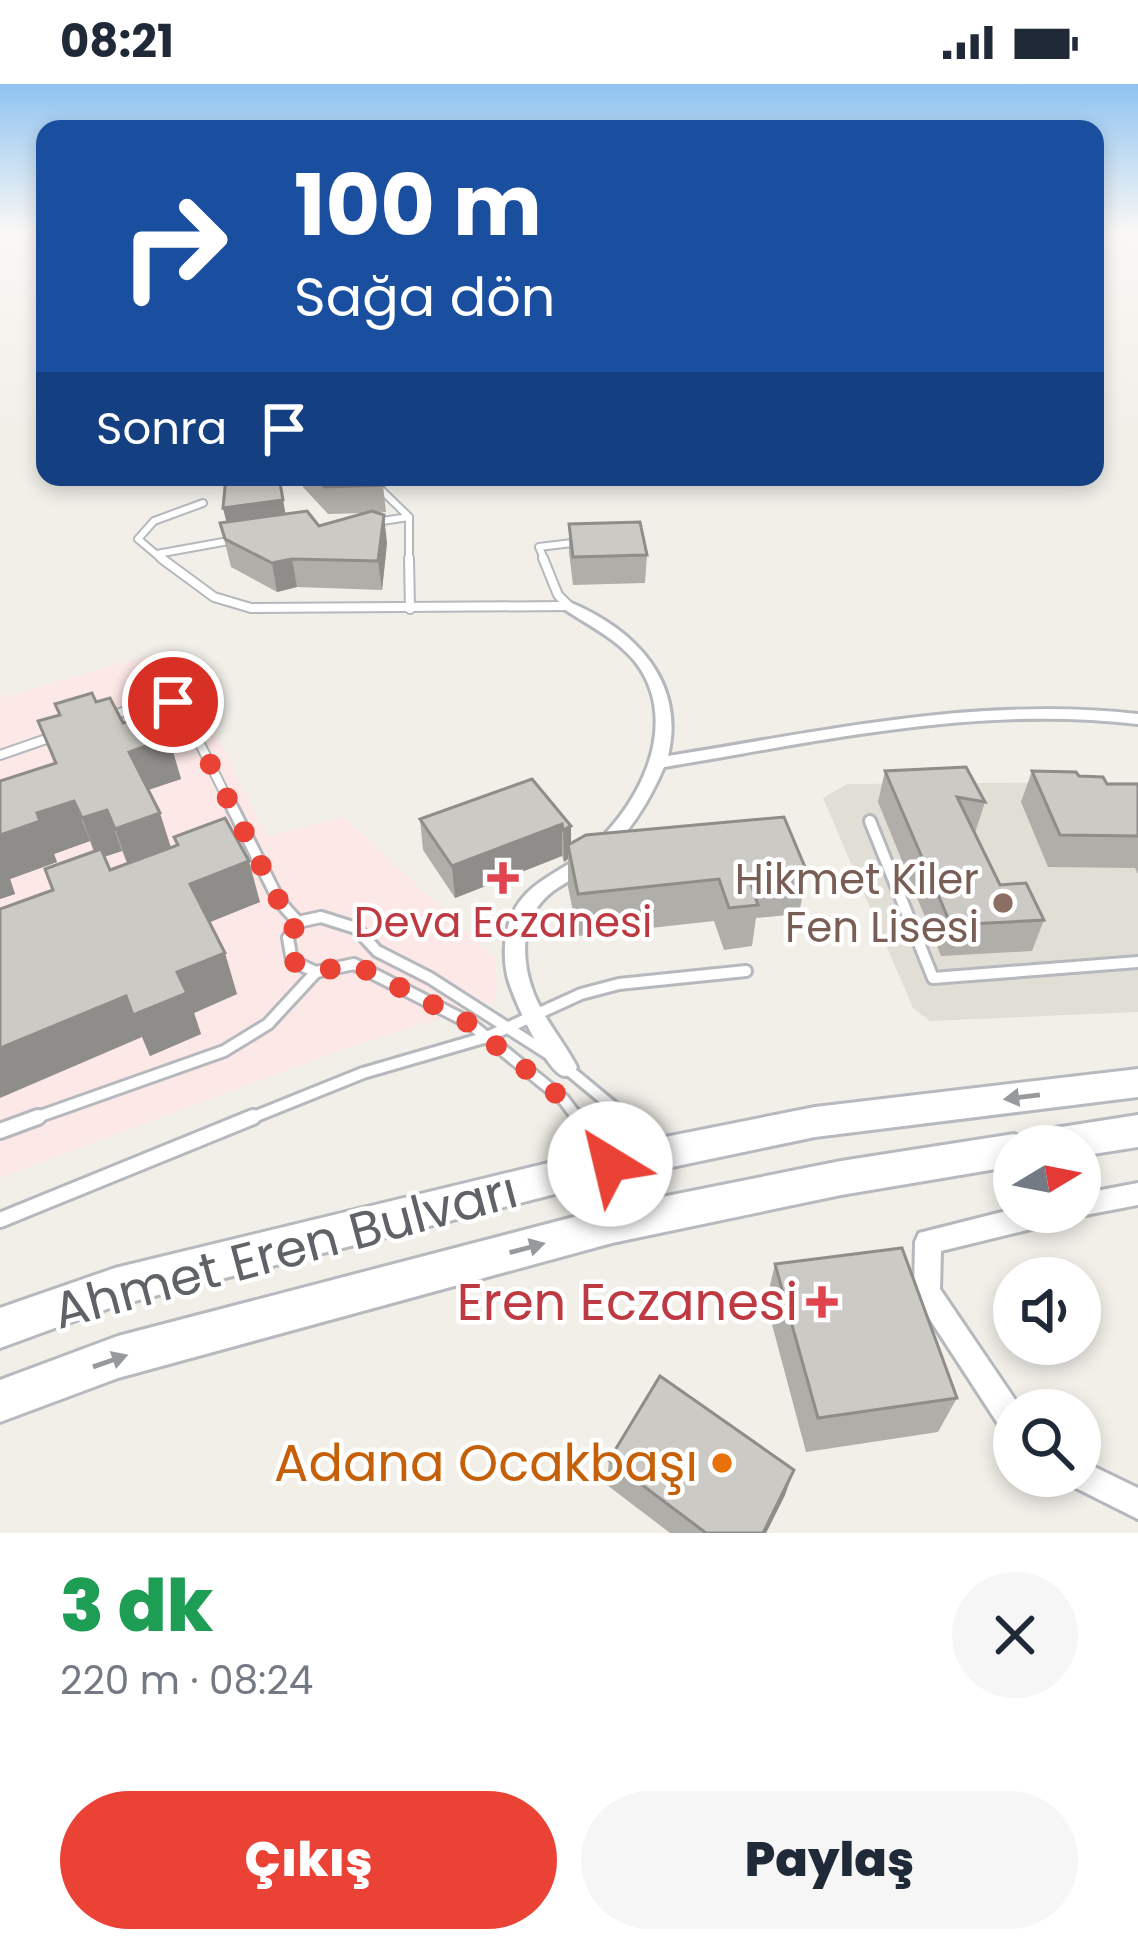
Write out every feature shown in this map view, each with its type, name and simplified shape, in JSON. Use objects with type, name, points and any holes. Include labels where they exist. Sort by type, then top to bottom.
[{"type":"main road","name":"Ahmet Eren Bulvarı","points":[[0,1328],[115,1287],[610,1164],[814,1122],[1138,1083]]},
{"type":"main road","points":[[1101,1136],[1138,1130]]},
{"type":"main road","name":"Ahmet Eren Bulvarı","points":[[0,1401],[118,1357],[631,1220],[993,1154]]},
{"type":"street","points":[[566,1067],[532,1016],[515,968],[522,913],[546,885],[592,858],[637,803],[658,763],[665,713],[650,670],[629,647],[569,606]]},
{"type":"street","points":[[658,763],[966,716],[1087,710],[1138,719]]},
{"type":"street","points":[[1101,1201],[1138,1194]]},
{"type":"street","points":[[993,1226],[928,1242],[927,1292],[993,1391]]},
{"type":"street","points":[[1101,1486],[1138,1504]]},
{"type":"lane","points":[[377,486],[409,518],[410,609]]},
{"type":"lane","points":[[203,503],[142,529],[137,539],[193,588],[229,605],[274,611],[569,606]]},
{"type":"lane","points":[[362,524],[409,518]]},
{"type":"lane","points":[[157,554],[244,538]]},
{"type":"lane","points":[[569,606],[558,595],[538,547],[584,542]]},
{"type":"lane","points":[[105,718],[147,704],[179,702],[279,901],[298,922]]},
{"type":"lane","points":[[0,755],[63,733]]},
{"type":"lane","points":[[870,821],[933,978],[1138,962]]},
{"type":"lane","points":[[316,972],[292,961],[288,938],[298,922],[321,917],[356,928],[376,952],[506,1027],[613,1103],[661,1155],[631,1220]]},
{"type":"lane","points":[[0,1131],[224,1051],[268,1024],[316,972],[354,964],[467,1022],[564,1100],[610,1164],[631,1220]]},
{"type":"lane","points":[[0,1220],[363,1073],[487,1037],[580,994],[619,984],[746,971]]},
{"type":"shaded area","points":[[175,648],[266,836],[344,817],[496,959],[495,1002],[355,1045],[0,1178],[0,698]]},
{"type":"shaded area","name":"Hikmet Kiler Fen Lisesi","points":[[1138,782],[1138,1012],[930,1021],[913,1008],[823,798],[847,784]]},
{"type":"building","points":[[225,486],[281,486],[283,500],[223,508]]},
{"type":"building","points":[[307,511],[319,526],[372,511],[384,515],[378,561],[292,559],[272,563],[225,539],[220,523]]},
{"type":"building","points":[[640,522],[647,555],[573,557],[569,524]]},
{"type":"building","points":[[92,693],[96,702],[110,698],[123,723],[155,713],[169,738],[129,752],[160,813],[115,829],[107,810],[82,818],[74,801],[37,813],[40,821],[0,835],[0,781],[56,763],[38,721],[60,715],[55,704]]},
{"type":"building","points":[[966,767],[985,802],[957,797],[1000,885],[1026,883],[1044,920],[951,925],[885,771]]},
{"type":"building","points":[[1032,771],[1076,772],[1103,777],[1107,784],[1138,784],[1138,836],[1060,835]]},
{"type":"building","points":[[532,779],[571,826],[563,830],[562,824],[452,866],[420,819]]},
{"type":"building","points":[[784,817],[807,872],[749,878],[758,905],[729,908],[719,879],[578,894],[568,845],[586,835]]},
{"type":"building","points":[[225,818],[249,861],[190,884],[225,953],[177,972],[187,993],[133,1015],[126,996],[0,1048],[0,909],[53,890],[45,869],[101,849],[110,870],[178,845],[174,837]]},
{"type":"building","points":[[902,1248],[957,1398],[818,1418],[775,1264]]},
{"type":"building","points":[[660,1376],[794,1470],[763,1533],[706,1533],[609,1460]]},
{"type":"place","name":"Deva Eczanesi","points":[[503,878]]},
{"type":"place","name":"Hikmet Kiler Fen Lisesi","points":[[1003,903]]},
{"type":"place","name":"Eren Eczanesi","points":[[822,1302]]},
{"type":"place","name":"Adana Ocakbaşı","points":[[722,1463]]},
{"type":"route","points":[[173,702],[179,702],[279,901],[298,922],[288,938],[292,961],[316,972],[354,964],[467,1022],[564,1100],[610,1164]]}]
